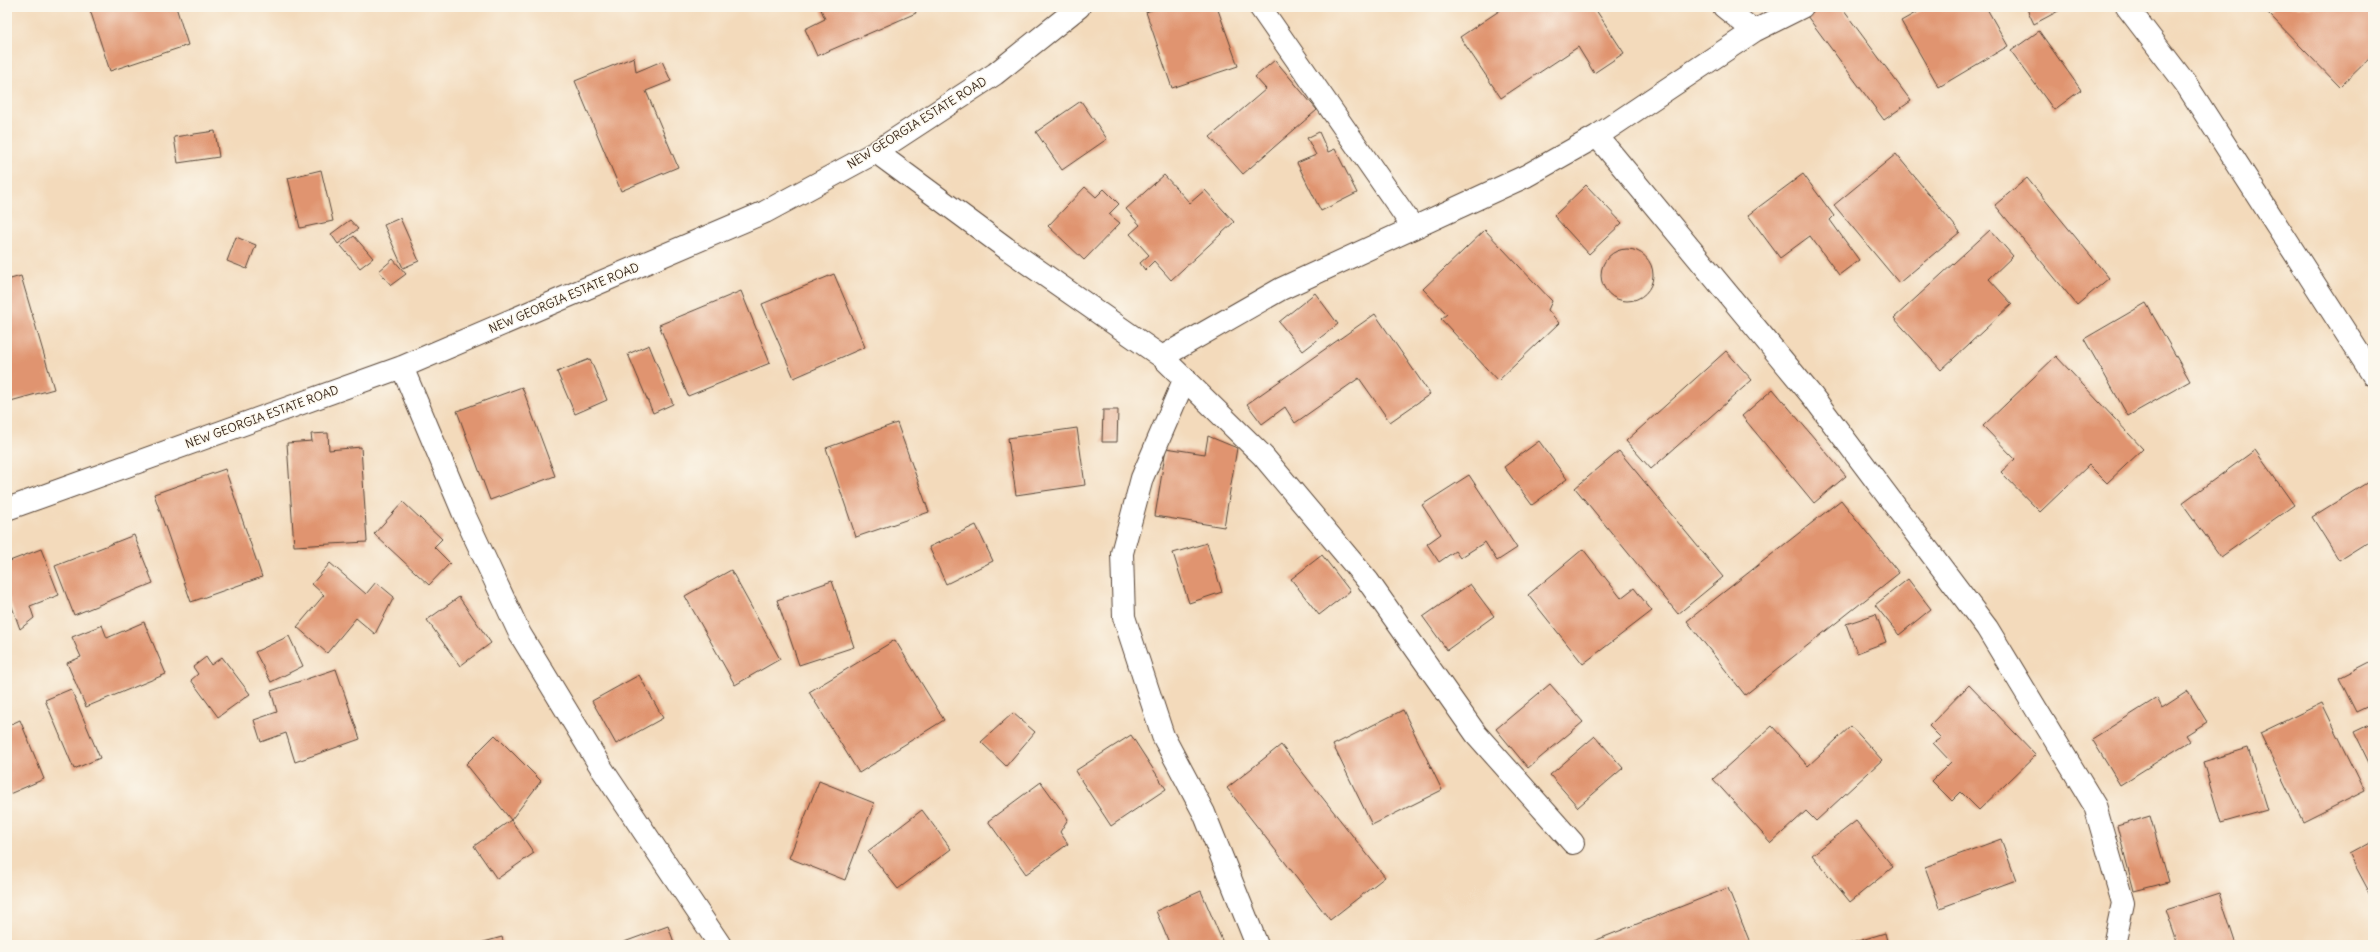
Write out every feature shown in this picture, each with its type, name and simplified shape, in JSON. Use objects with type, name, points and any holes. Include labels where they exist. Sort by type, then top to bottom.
[{"type":"street","name":"NEW GEORGIA ESTATE ROAD","points":[[7,508],[402,367],[765,212],[876,152],[995,74],[1079,7]]},
{"type":"street","points":[[1260,7],[1413,227]]},
{"type":"street","points":[[1724,7],[1754,31]]},
{"type":"street","points":[[1162,357],[1281,289],[1526,176],[1598,136],[1754,31],[1802,7]]},
{"type":"street","points":[[2126,7],[2186,84],[2373,375]]},
{"type":"street","points":[[1598,136],[1812,397],[1987,628],[2095,806],[2123,903],[2114,945]]},
{"type":"street","points":[[876,152],[1006,248],[1162,357],[1185,378],[1263,456],[1368,581],[1476,734],[1573,843]]},
{"type":"street","points":[[402,367],[463,512],[520,634],[602,769],[720,945]]},
{"type":"street","points":[[1185,378],[1142,478],[1122,554],[1124,617],[1163,736],[1204,813],[1257,945]]},
{"type":"building","points":[[89,7],[176,7],[188,45],[110,71]]},
{"type":"building","points":[[820,7],[914,7],[916,13],[817,56],[805,29],[825,19]]},
{"type":"building","points":[[1160,7],[1217,7],[1238,66],[1172,88],[1146,12]]},
{"type":"building","points":[[1505,7],[1594,7],[1624,53],[1594,73],[1578,47],[1501,98],[1460,37]]},
{"type":"building","points":[[1819,7],[1841,7],[1911,101],[1884,120],[1807,16]]},
{"type":"building","points":[[1926,7],[1986,7],[2008,46],[1939,87],[1901,21]]},
{"type":"building","points":[[2026,7],[2063,7],[2064,8],[2034,24]]},
{"type":"building","points":[[2274,7],[2373,7],[2373,55],[2340,87],[2268,13]]},
{"type":"building","points":[[2039,31],[2081,90],[2054,110],[2011,51]]},
{"type":"building","points":[[634,57],[636,72],[662,61],[671,81],[646,91],[678,167],[621,191],[575,81]]},
{"type":"building","points":[[1275,60],[1317,110],[1243,174],[1210,137],[1266,89],[1255,77]]},
{"type":"building","points":[[1081,101],[1107,139],[1062,170],[1036,132]]},
{"type":"building","points":[[215,131],[219,157],[178,163],[174,137]]},
{"type":"building","points":[[1319,132],[1328,152],[1335,149],[1357,193],[1321,211],[1297,163],[1316,155],[1307,138]]},
{"type":"building","points":[[1896,154],[1960,232],[1899,283],[1834,205]]},
{"type":"building","points":[[321,170],[333,221],[300,228],[288,178]]},
{"type":"building","points":[[1803,174],[1834,216],[1830,220],[1859,260],[1839,275],[1810,236],[1780,258],[1748,215]]},
{"type":"building","points":[[1164,175],[1190,203],[1205,190],[1234,222],[1171,280],[1154,261],[1145,270],[1140,263],[1149,255],[1130,234],[1140,225],[1126,209]]},
{"type":"building","points":[[2027,178],[2109,278],[2077,305],[1995,205]]},
{"type":"building","points":[[1586,185],[1622,223],[1589,254],[1554,216]]},
{"type":"building","points":[[1085,187],[1096,197],[1104,189],[1119,204],[1109,214],[1120,223],[1084,260],[1048,226]]},
{"type":"building","points":[[400,218],[419,261],[403,268],[384,225]]},
{"type":"building","points":[[350,220],[358,229],[338,244],[331,234]]},
{"type":"building","points":[[1485,230],[1552,301],[1548,310],[1559,323],[1498,381],[1441,319],[1447,314],[1423,289]]},
{"type":"building","points":[[1990,230],[2013,256],[1989,279],[2012,304],[1941,370],[1894,318]]},
{"type":"building","points":[[354,236],[373,258],[360,268],[341,246]]},
{"type":"building","points":[[236,237],[256,245],[247,269],[227,261]]},
{"type":"building","points":[[1627,249],[1637,251],[1645,257],[1651,265],[1653,275],[1651,285],[1645,293],[1637,299],[1627,301],[1617,299],[1609,293],[1603,285],[1601,275],[1603,265],[1609,257],[1617,251]]},
{"type":"building","points":[[393,259],[406,274],[391,285],[379,271]]},
{"type":"building","points":[[834,274],[865,347],[794,378],[762,304]]},
{"type":"building","points":[[21,276],[54,389],[7,402],[7,280]]},
{"type":"building","points":[[741,291],[770,363],[688,396],[659,325]]},
{"type":"building","points":[[1315,293],[1338,324],[1303,351],[1279,322]]},
{"type":"building","points":[[2146,303],[2190,381],[2128,416],[2084,339]]},
{"type":"building","points":[[1375,314],[1430,394],[1390,422],[1359,378],[1295,423],[1285,407],[1262,424],[1247,404]]},
{"type":"building","points":[[649,345],[673,404],[653,413],[628,354]]},
{"type":"building","points":[[1726,351],[1752,380],[1651,469],[1626,441]]},
{"type":"building","points":[[2056,356],[2143,449],[2107,483],[2089,465],[2040,512],[2001,472],[2015,459],[1983,426]]},
{"type":"building","points":[[590,359],[607,400],[575,414],[557,372]]},
{"type":"building","points":[[522,387],[555,476],[490,500],[457,411]]},
{"type":"building","points":[[1773,389],[1846,476],[1814,503],[1742,416]]},
{"type":"building","points":[[1103,410],[1118,410],[1117,442],[1102,442]]},
{"type":"building","points":[[897,423],[929,512],[856,537],[826,448]]},
{"type":"building","points":[[1077,428],[1085,485],[1016,495],[1008,438]]},
{"type":"building","points":[[328,433],[329,450],[361,447],[367,542],[294,546],[287,443],[312,441],[311,434]]},
{"type":"building","points":[[1208,436],[1237,448],[1224,527],[1155,516],[1166,448],[1205,454]]},
{"type":"building","points":[[1539,441],[1567,479],[1532,505],[1504,467]]},
{"type":"building","points":[[2255,450],[2294,505],[2221,557],[2182,503]]},
{"type":"building","points":[[1619,451],[1723,577],[1678,614],[1575,488]]},
{"type":"building","points":[[225,469],[262,577],[191,602],[154,494]]},
{"type":"building","points":[[1469,475],[1517,548],[1497,561],[1485,542],[1460,558],[1455,551],[1439,562],[1427,544],[1441,534],[1422,505]]},
{"type":"building","points":[[2373,479],[2373,544],[2371,540],[2339,560],[2312,517]]},
{"type":"building","points":[[1841,500],[1899,573],[1745,695],[1687,621]]},
{"type":"building","points":[[403,502],[442,539],[434,547],[450,563],[429,585],[374,534]]},
{"type":"building","points":[[976,525],[993,561],[946,584],[929,547]]},
{"type":"building","points":[[134,535],[153,583],[74,615],[55,566]]},
{"type":"building","points":[[1207,543],[1222,592],[1189,603],[1173,553]]},
{"type":"building","points":[[41,549],[59,595],[30,606],[34,618],[20,629],[7,593],[7,562]]},
{"type":"building","points":[[1583,549],[1621,598],[1634,588],[1652,611],[1583,664],[1528,595]]},
{"type":"building","points":[[1322,555],[1350,591],[1319,615],[1291,579]]},
{"type":"building","points":[[330,563],[366,594],[376,582],[394,597],[375,634],[356,618],[327,653],[297,627],[324,595],[312,584]]},
{"type":"building","points":[[731,570],[780,659],[735,685],[685,596]]},
{"type":"building","points":[[1908,579],[1931,609],[1899,635],[1875,605]]},
{"type":"building","points":[[832,581],[854,647],[799,665],[777,600]]},
{"type":"building","points":[[1470,584],[1494,616],[1447,650],[1423,617]]},
{"type":"building","points":[[459,597],[491,643],[460,666],[427,620]]},
{"type":"building","points":[[1876,614],[1886,642],[1857,653],[1846,624]]},
{"type":"building","points":[[144,622],[166,674],[86,707],[67,663],[81,657],[72,637],[102,625],[107,638]]},
{"type":"building","points":[[289,636],[303,666],[271,682],[255,652]]},
{"type":"building","points":[[895,640],[944,720],[859,773],[809,692]]},
{"type":"building","points":[[206,657],[211,665],[222,657],[250,694],[218,717],[191,680],[198,674],[193,667]]},
{"type":"building","points":[[2372,661],[2373,704],[2356,712],[2339,678]]},
{"type":"building","points":[[336,669],[360,739],[295,762],[286,733],[261,742],[254,720],[277,712],[271,691]]},
{"type":"building","points":[[639,675],[663,718],[616,744],[592,701]]},
{"type":"building","points":[[1550,684],[1583,722],[1528,768],[1496,729]]},
{"type":"building","points":[[1969,685],[2036,755],[1979,810],[1961,792],[1952,801],[1932,781],[1951,762],[1933,743],[1941,738],[1929,726]]},
{"type":"building","points":[[71,689],[100,758],[74,769],[45,700]]},
{"type":"building","points":[[2188,691],[2207,722],[2186,735],[2190,741],[2120,785],[2092,739],[2157,698],[2162,708]]},
{"type":"building","points":[[2322,703],[2365,791],[2303,822],[2260,733]]},
{"type":"building","points":[[1403,710],[1442,790],[1372,825],[1333,745]]},
{"type":"building","points":[[1013,713],[1035,732],[1006,766],[981,742]]},
{"type":"building","points":[[20,720],[44,779],[7,795],[7,726]]},
{"type":"building","points":[[2373,723],[2373,771],[2354,732]]},
{"type":"building","points":[[1772,726],[1808,766],[1851,726],[1882,760],[1816,821],[1806,811],[1771,843],[1713,779]]},
{"type":"building","points":[[495,735],[541,781],[511,820],[466,764]]},
{"type":"building","points":[[1131,735],[1166,789],[1111,826],[1075,771]]},
{"type":"building","points":[[1595,736],[1623,768],[1578,807],[1550,775]]},
{"type":"building","points":[[1281,745],[1385,877],[1330,920],[1227,788]]},
{"type":"building","points":[[2248,748],[2267,810],[2221,823],[2203,762]]},
{"type":"building","points":[[819,781],[874,803],[845,880],[789,858]]},
{"type":"building","points":[[1041,782],[1068,819],[1060,832],[1068,844],[1026,874],[988,821]]},
{"type":"building","points":[[922,810],[951,849],[898,889],[868,851]]},
{"type":"building","points":[[2150,816],[2169,882],[2134,891],[2117,826]]},
{"type":"building","points":[[511,820],[534,853],[497,879],[474,846]]},
{"type":"building","points":[[1856,821],[1893,867],[1850,902],[1812,855]]},
{"type":"building","points":[[2001,839],[2016,880],[1940,908],[1925,867]]},
{"type":"building","points":[[2373,841],[2373,899],[2349,854]]},
{"type":"building","points":[[1728,888],[1751,945],[1596,945],[1594,941]]},
{"type":"building","points":[[1201,891],[1224,945],[1170,945],[1156,911]]},
{"type":"building","points":[[2219,893],[2236,945],[2178,945],[2166,910]]},
{"type":"building","points":[[668,926],[675,945],[616,945]]},
{"type":"building","points":[[1885,933],[1888,945],[1845,945]]},
{"type":"building","points":[[502,937],[504,945],[473,945]]}]
